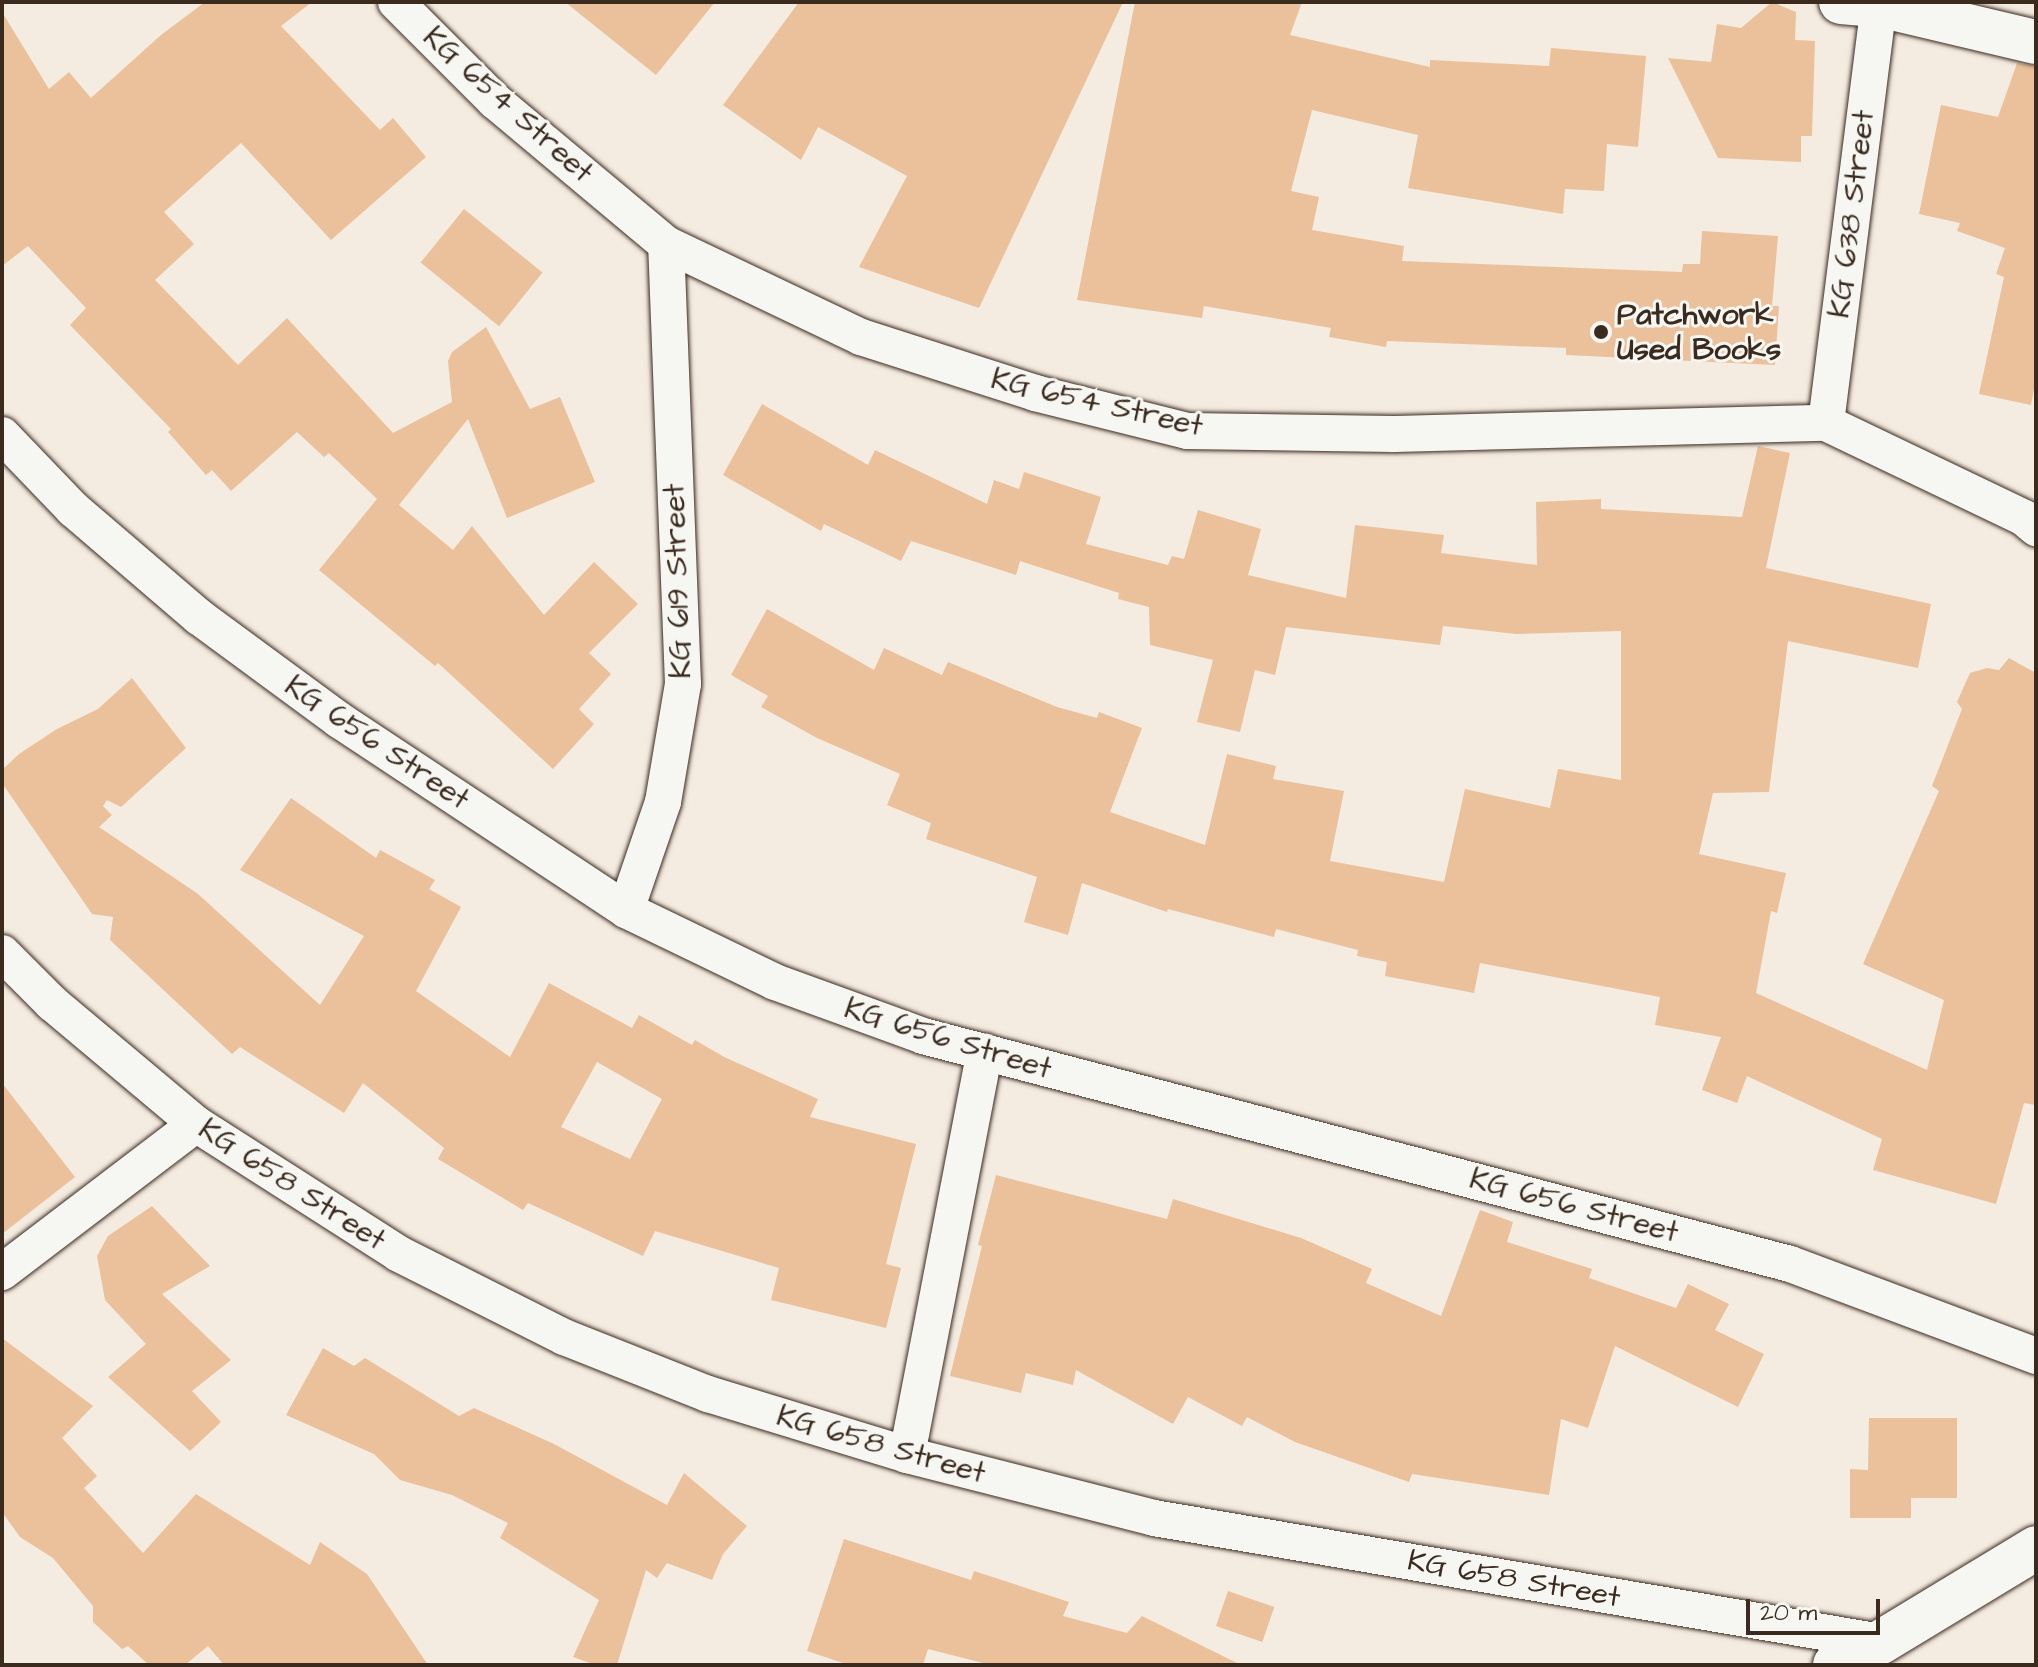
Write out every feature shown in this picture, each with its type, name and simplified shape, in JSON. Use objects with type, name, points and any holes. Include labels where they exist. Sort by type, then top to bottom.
[{"type":"street","name":"KG 654 Street","points":[[396,2],[495,101],[666,244],[861,337],[1035,393],[1187,431],[1394,434],[1826,423],[2024,518],[2036,528]]},
{"type":"street","points":[[1860,4],[2036,42]]},
{"type":"street","name":"KG 638 Street","points":[[1826,423],[1860,4]]},
{"type":"street","name":"KG 619 Street","points":[[626,910],[663,802],[683,684],[666,244]]},
{"type":"street","name":"KG 656 Street","points":[[2,435],[73,509],[199,617],[339,720],[626,910],[775,982],[923,1036],[1790,1264],[2036,1356]]},
{"type":"street","name":"KG 658 Street","points":[[2,953],[52,1003],[196,1124],[399,1254],[564,1337],[708,1394],[907,1455],[1154,1518],[1881,1642]]},
{"type":"street","points":[[907,1455],[985,1051]]},
{"type":"street","points":[[2,1272],[196,1124]]},
{"type":"street","points":[[1835,1665],[1881,1642],[2036,1548]]},
{"type":"building","points":[[205,2],[312,2],[281,26],[380,130],[393,118],[426,157],[331,240],[241,143],[164,212],[194,244],[155,280],[238,365],[287,318],[393,433],[452,402],[448,361],[452,352],[486,327],[530,409],[560,397],[595,482],[507,518],[468,419],[399,505],[453,550],[472,526],[544,615],[594,562],[638,604],[589,653],[611,674],[579,709],[594,724],[553,769],[438,663],[435,666],[319,570],[377,499],[329,453],[324,457],[297,432],[231,491],[212,470],[206,475],[168,432],[171,429],[70,325],[86,308],[28,246],[2,266],[2,12],[49,89],[69,72],[91,98],[161,35]]},
{"type":"building","points":[[565,2],[715,2],[656,75]]},
{"type":"building","points":[[799,2],[1123,2],[979,308],[859,267],[907,176],[818,127],[801,160],[723,105]]},
{"type":"building","points":[[1135,2],[1302,2],[1290,35],[1430,67],[1430,60],[1549,66],[1551,48],[1646,56],[1638,147],[1607,144],[1604,191],[1565,189],[1563,214],[1408,188],[1418,135],[1312,110],[1291,191],[1319,197],[1312,230],[1404,246],[1402,261],[1682,272],[1683,264],[1700,264],[1702,231],[1778,236],[1772,306],[1779,306],[1775,365],[1566,355],[1566,348],[1387,341],[1386,347],[1329,337],[1331,328],[1204,306],[1202,318],[1077,300]]},
{"type":"building","points":[[1772,2],[1796,12],[1795,40],[1815,41],[1812,136],[1801,136],[1801,162],[1718,158],[1668,58],[1711,62],[1717,24],[1741,28]]},
{"type":"building","points":[[2017,63],[2036,66],[2036,378],[2031,405],[1979,394],[2004,277],[1996,274],[2005,248],[1957,231],[1960,223],[1919,214],[1941,105],[1998,117]]},
{"type":"building","points":[[464,209],[542,273],[499,326],[421,263]]},
{"type":"building","points":[[762,404],[868,465],[875,450],[987,504],[994,480],[1019,489],[1024,472],[1101,497],[1086,544],[1168,565],[1172,556],[1184,559],[1198,510],[1261,529],[1248,575],[1346,598],[1355,525],[1444,535],[1441,553],[1537,565],[1536,502],[1601,499],[1601,509],[1742,517],[1758,446],[1790,453],[1766,568],[1931,604],[1918,668],[1788,641],[1769,792],[1713,793],[1699,854],[1786,873],[1777,913],[1771,911],[1756,993],[1927,1070],[1944,1000],[1863,964],[1939,791],[1932,786],[1962,709],[1957,702],[1970,673],[1987,668],[1999,670],[2009,658],[2036,673],[2036,1105],[2024,1103],[1996,1204],[1873,1170],[1882,1139],[1747,1076],[1737,1103],[1702,1090],[1721,1037],[1655,1025],[1660,997],[1480,963],[1474,993],[1385,976],[1387,962],[1357,956],[1358,950],[1276,929],[1274,937],[1168,909],[1167,912],[1082,883],[1068,935],[1024,922],[1037,877],[926,839],[931,823],[887,805],[900,774],[817,738],[761,707],[768,696],[731,675],[767,609],[874,670],[884,648],[942,675],[948,662],[1057,707],[1097,718],[1099,712],[1142,728],[1110,812],[1205,845],[1227,754],[1276,766],[1273,779],[1344,791],[1330,861],[1444,882],[1465,789],[1550,808],[1558,769],[1621,780],[1621,631],[1516,634],[1443,626],[1440,645],[1286,627],[1275,675],[1255,670],[1240,732],[1197,722],[1213,660],[1150,645],[1149,607],[1118,599],[1119,593],[1020,561],[1016,575],[911,541],[901,561],[824,524],[821,531],[723,475]]},
{"type":"building","points":[[132,678],[186,748],[121,807],[107,800],[103,806],[112,815],[99,827],[198,894],[320,1005],[364,936],[240,870],[291,798],[376,858],[380,850],[435,880],[429,889],[461,907],[416,991],[510,1057],[549,983],[632,1028],[639,1015],[692,1045],[695,1040],[724,1057],[818,1099],[810,1117],[916,1144],[886,1264],[901,1268],[886,1328],[771,1300],[779,1268],[655,1231],[643,1256],[528,1203],[523,1210],[438,1159],[444,1148],[363,1083],[344,1113],[240,1047],[232,1054],[110,940],[113,917],[92,914],[2,783],[2,770],[19,754],[57,729],[98,709]],"holes":[[[597,1062],[662,1099],[630,1159],[561,1127]]]},
{"type":"building","points":[[2,1083],[75,1177],[2,1234]]},
{"type":"building","points":[[996,1175],[1167,1219],[1173,1199],[1301,1238],[1372,1269],[1366,1283],[1441,1316],[1480,1210],[1513,1222],[1507,1242],[1592,1269],[1589,1278],[1676,1308],[1688,1284],[1729,1304],[1715,1330],[1764,1354],[1738,1407],[1615,1346],[1588,1428],[1561,1419],[1549,1495],[1412,1474],[1409,1482],[1295,1442],[1247,1417],[1242,1426],[1188,1397],[1173,1424],[1076,1370],[1073,1385],[1026,1373],[1021,1393],[950,1376]]},
{"type":"building","points":[[152,1206],[210,1266],[162,1294],[231,1360],[192,1391],[221,1422],[190,1451],[108,1377],[146,1344],[105,1300],[97,1256],[108,1236]]},
{"type":"building","points":[[2,1338],[93,1406],[62,1438],[97,1476],[84,1488],[143,1553],[196,1494],[310,1565],[320,1542],[367,1574],[428,1665],[224,1665],[208,1646],[185,1665],[149,1665],[128,1646],[122,1649],[93,1622],[93,1606],[53,1558],[20,1537],[2,1512]]},
{"type":"building","points":[[323,1348],[354,1366],[365,1358],[459,1416],[474,1408],[554,1444],[667,1505],[684,1473],[747,1526],[723,1554],[712,1580],[667,1563],[657,1578],[646,1570],[617,1665],[596,1665],[573,1657],[599,1600],[500,1538],[508,1523],[452,1495],[400,1480],[374,1454],[286,1415]]},
{"type":"building","points":[[1869,1418],[1957,1418],[1957,1498],[1911,1498],[1911,1518],[1850,1518],[1850,1469],[1868,1470]]},
{"type":"building","points":[[844,1539],[971,1580],[974,1571],[1069,1602],[1063,1616],[1127,1633],[1142,1616],[1241,1665],[991,1665],[928,1649],[923,1665],[849,1665],[807,1651]]},
{"type":"building","points":[[1228,1591],[1274,1607],[1262,1642],[1216,1626]]},
{"type":"place","name":"Patchwork Used Books","points":[[1601,332]]}]
